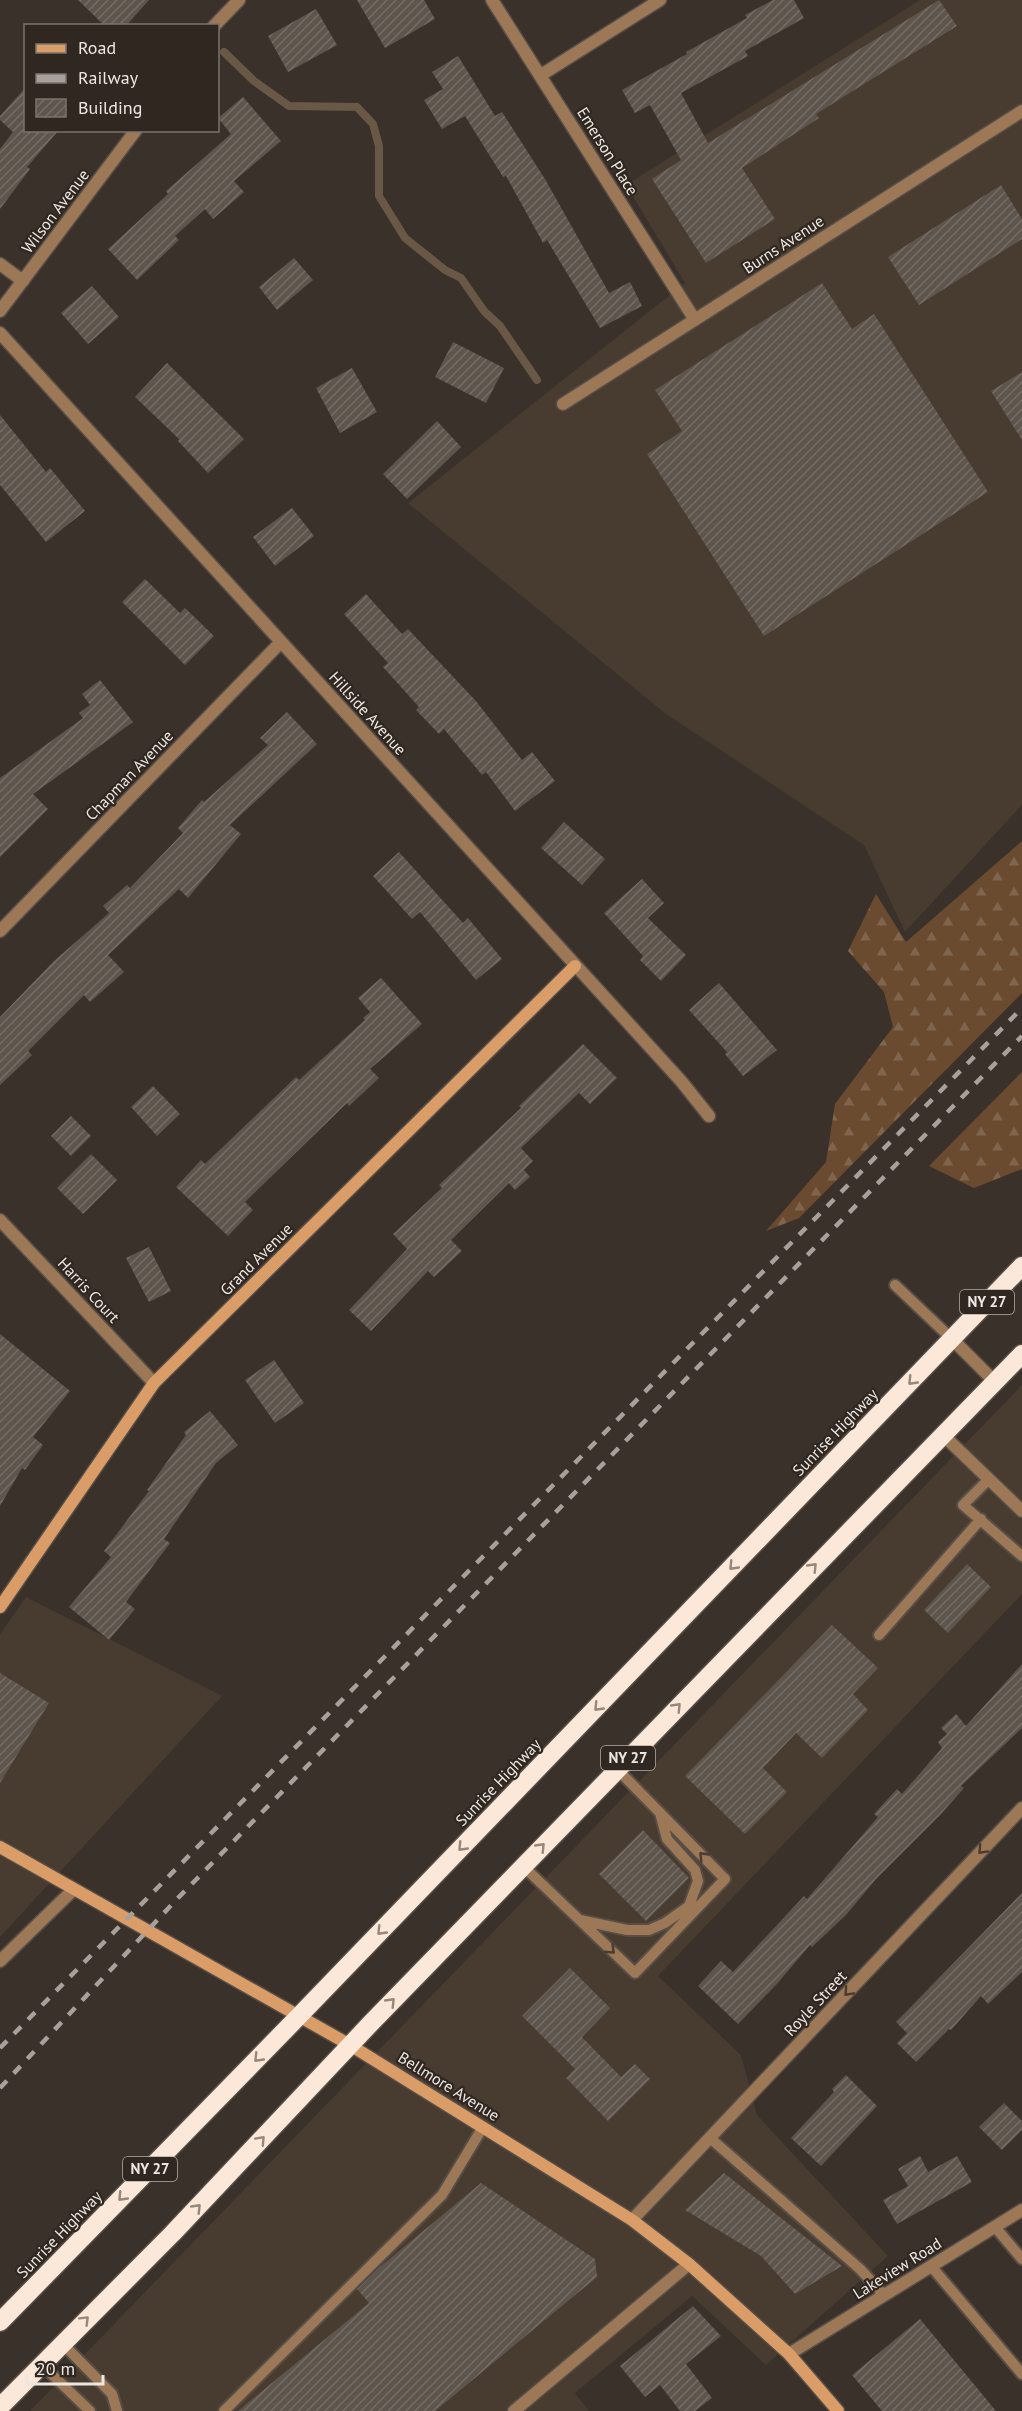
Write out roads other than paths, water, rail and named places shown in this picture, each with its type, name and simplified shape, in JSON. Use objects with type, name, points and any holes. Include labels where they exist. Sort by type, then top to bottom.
[{"type":"highway","name":"Sunrise Highway","points":[[0,2322],[300,2016],[1022,1266]]},
{"type":"highway","name":"NY 27","points":[[0,2407],[173,2233],[350,2045],[1022,1354]]},
{"type":"main road","name":"Grand Avenue","points":[[0,1607],[154,1383],[575,966]]},
{"type":"main road","name":"Bellmore Avenue","points":[[0,1847],[350,2045],[632,2220],[689,2264],[789,2354],[838,2411]]},
{"type":"street","points":[[216,24],[239,0]]},
{"type":"street","name":"Emerson Place","points":[[492,0],[695,320]]},
{"type":"street","points":[[541,75],[660,0]]},
{"type":"street","name":"Burns Avenue","points":[[563,404],[1022,111]]},
{"type":"street","name":"Wilson Avenue","points":[[0,311],[135,132]]},
{"type":"street","points":[[0,264],[23,281]]},
{"type":"street","name":"Hillside Avenue","points":[[0,333],[681,1081],[709,1116]]},
{"type":"street","name":"Chapman Avenue","points":[[0,932],[281,642]]},
{"type":"street","name":"Harris Court","points":[[0,1220],[154,1383]]},
{"type":"street","points":[[952,1339],[994,1381]]},
{"type":"street","points":[[942,1434],[1022,1511]]},
{"type":"street","name":"Royle Street","points":[[632,2220],[1022,1808]]},
{"type":"street","points":[[0,1961],[74,1889]]},
{"type":"street","name":"Lakeview Road","points":[[789,2354],[1022,2210]]},
{"type":"street","points":[[514,2411],[689,2264]]},
{"type":"lane","points":[[895,1285],[952,1339]]},
{"type":"lane","points":[[989,1479],[963,1505],[1022,1556]]},
{"type":"lane","points":[[879,1635],[981,1520]]},
{"type":"lane","points":[[523,1866],[635,1973],[724,1879],[617,1769]]},
{"type":"lane","points":[[579,1920],[627,1930],[649,1930],[665,1923],[689,1906],[698,1881],[695,1870],[667,1839],[660,1812]]},
{"type":"lane","points":[[224,2411],[442,2195],[483,2127]]},
{"type":"lane","points":[[710,2138],[860,2269],[884,2295]]},
{"type":"lane","points":[[995,2227],[1022,2259]]},
{"type":"lane","points":[[931,2266],[1022,2374]]},
{"type":"lane","points":[[62,2343],[112,2394],[117,2411]]},
{"type":"lane","points":[[41,2364],[90,2411]]},
{"type":"waterway","points":[[224,52],[254,81],[289,106],[357,107],[373,124],[379,146],[379,196],[405,238],[445,270],[461,278],[484,311],[500,326],[537,380]]},
{"type":"railway","points":[[0,2048],[1022,1008]]},
{"type":"railway","points":[[0,2088],[178,1898],[1022,1036]]}]
